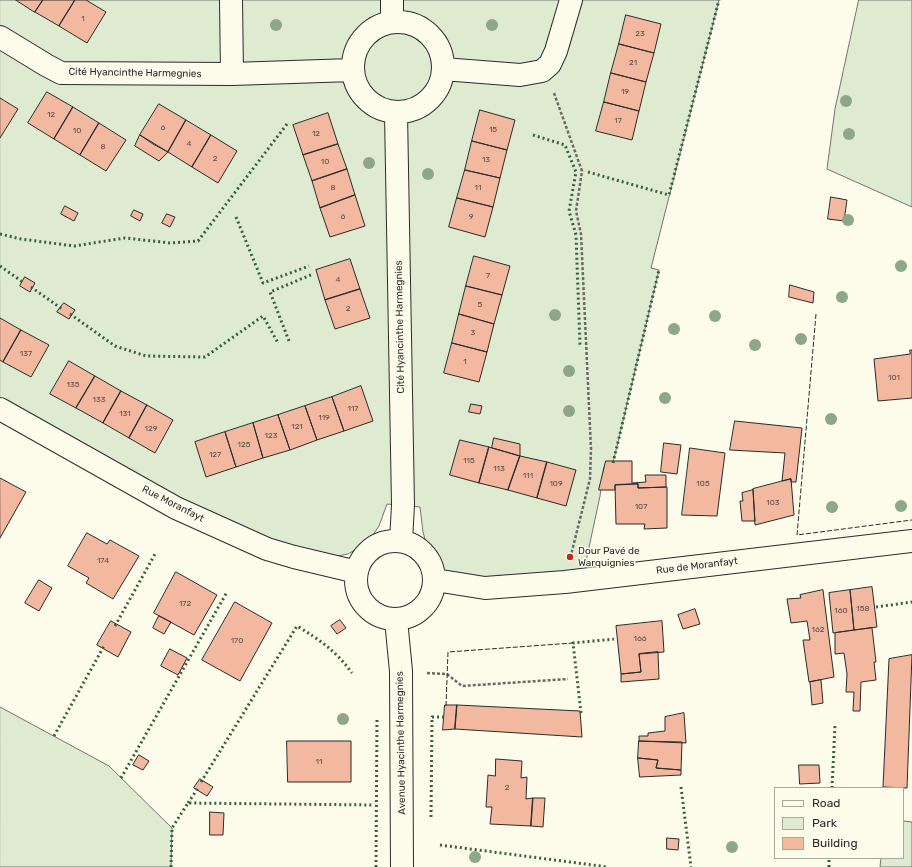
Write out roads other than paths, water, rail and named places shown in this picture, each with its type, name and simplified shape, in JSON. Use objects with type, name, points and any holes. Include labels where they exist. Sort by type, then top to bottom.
[{"type":"street","points":[[231,0],[232,74]]},
{"type":"street","points":[[392,0],[392,22]]},
{"type":"street","points":[[443,69],[520,75],[542,71],[550,64],[556,51],[571,0]]},
{"type":"street","points":[[392,22],[405,23],[418,27],[428,34],[436,44],[441,56],[443,69],[437,89],[423,105],[410,111],[396,113],[383,111],[371,104],[361,95],[355,83],[352,70],[354,56],[359,44],[368,33],[379,26],[392,22]]},
{"type":"street","name":"Cité Hyancinthe Harmegnies","points":[[0,37],[61,73],[232,74],[352,70]]},
{"type":"street","name":"Cité Hyancinthe Harmegnies","points":[[396,113],[403,505],[401,541]]},
{"type":"street","name":"Rue Moranfayt","points":[[0,409],[176,508],[267,549],[357,572]]},
{"type":"street","points":[[390,541],[401,541],[414,546],[425,554],[432,565],[435,580],[434,592],[428,603],[419,612],[408,618],[396,620],[384,618],[373,613],[364,605],[358,595],[356,584],[357,572],[361,560],[368,551],[378,545],[390,541]]},
{"type":"street","name":"Rue de Moranfayt","points":[[435,580],[485,588],[565,582],[912,541]]},
{"type":"street","name":"Avenue Hyacinthe Harmegnies","points":[[396,620],[400,671],[402,867]]},
{"type":"place","name":"Dour Pavé de Warquignies","points":[[570,557]]}]
